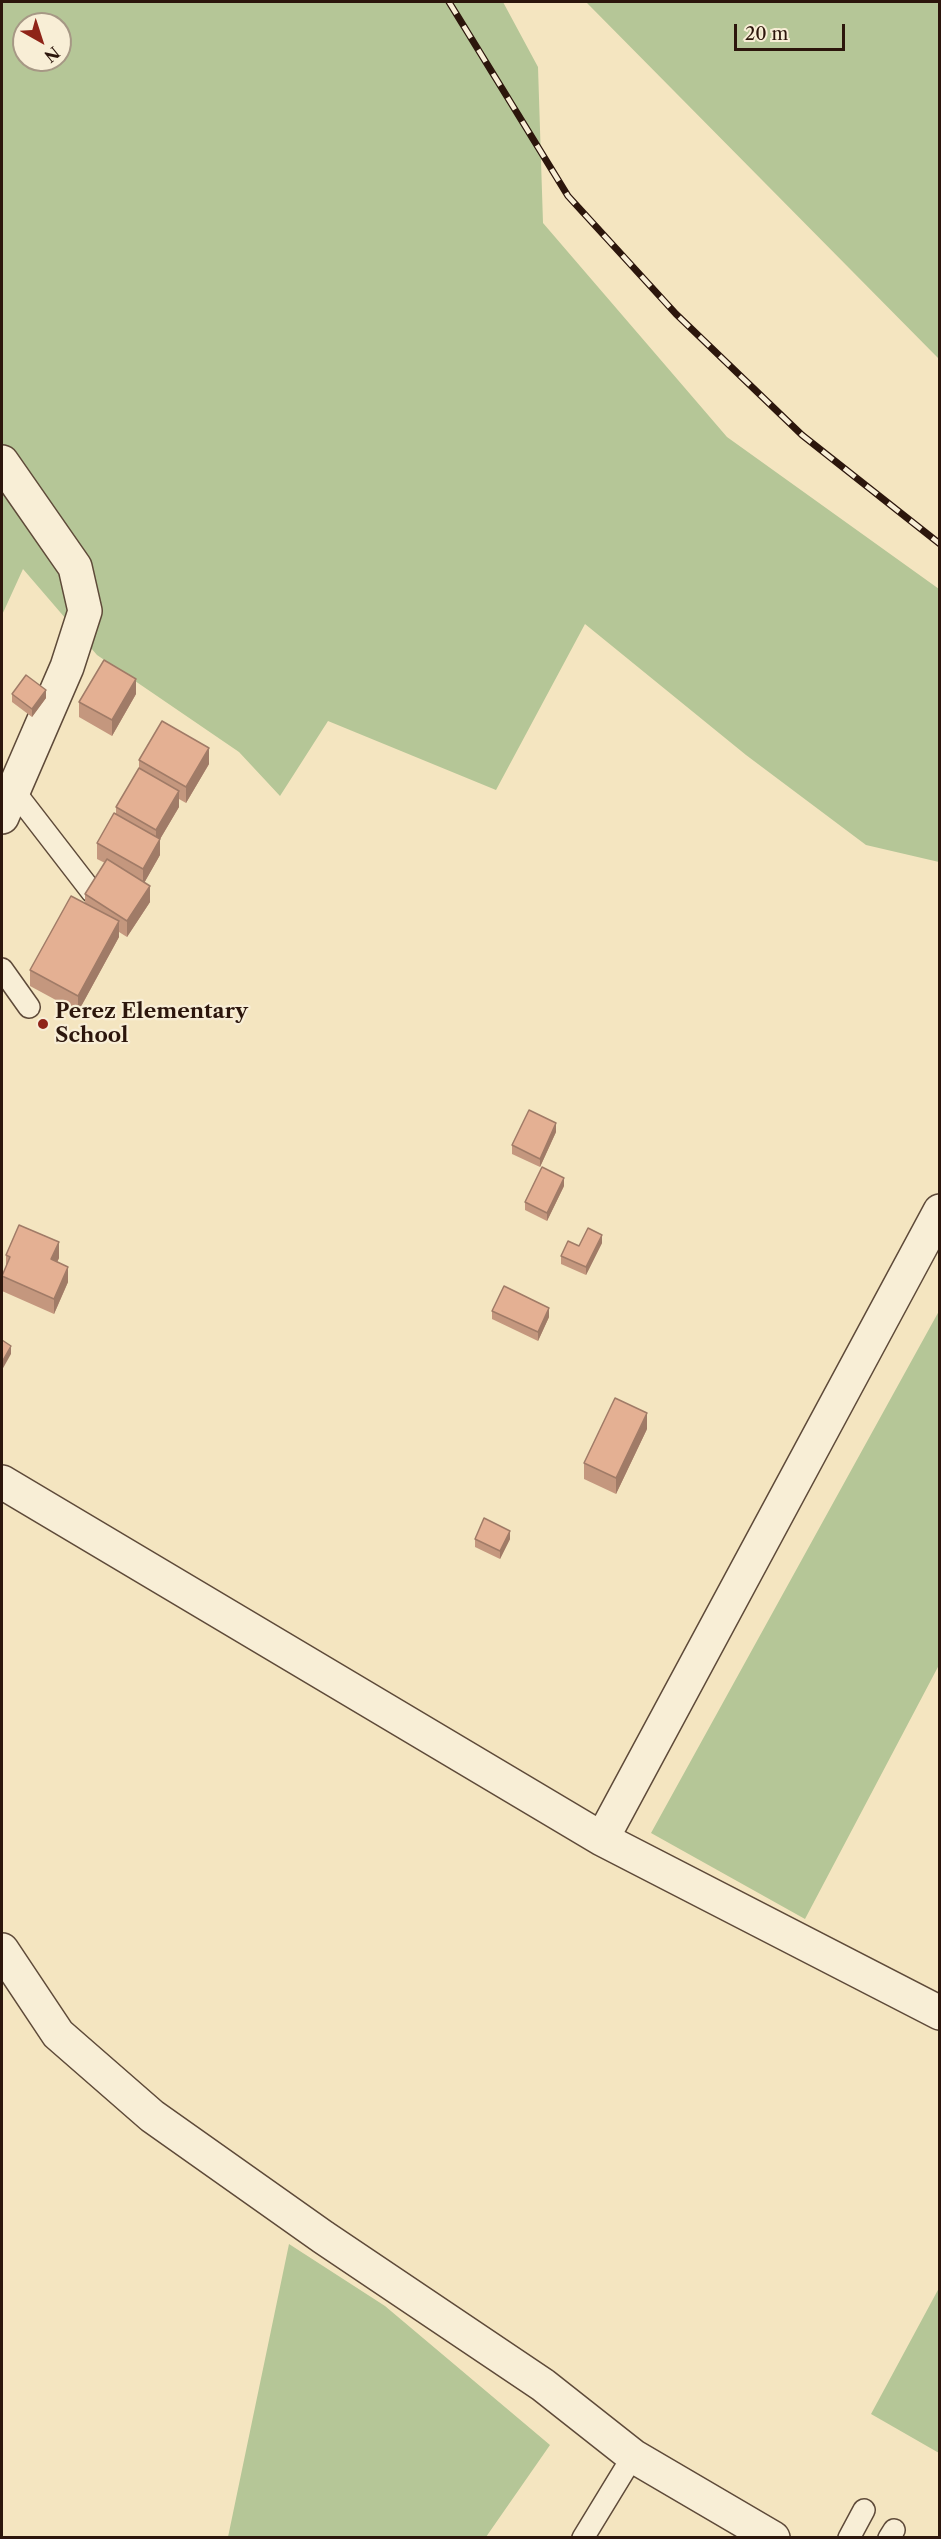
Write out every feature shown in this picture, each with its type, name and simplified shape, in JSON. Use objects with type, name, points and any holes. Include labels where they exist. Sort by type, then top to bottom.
[{"type":"street","points":[[2,462],[75,567],[85,611],[67,667],[8,804]]},
{"type":"street","points":[[602,1839],[939,1211]]},
{"type":"street","points":[[2,1482],[602,1839],[939,2013]]},
{"type":"street","points":[[2,1950],[58,2034],[152,2116],[323,2237],[543,2385],[633,2456],[774,2538]]},
{"type":"lane","points":[[8,804],[92,892]]},
{"type":"lane","points":[[2,969],[29,1007]]},
{"type":"lane","points":[[583,2538],[633,2456]]},
{"type":"lane","points":[[849,2538],[864,2510]]},
{"type":"green space","points":[[2,2],[503,2],[538,67],[543,223],[727,437],[939,589],[939,862],[866,845],[746,755],[585,624],[496,790],[328,721],[280,796],[239,752],[97,655],[23,569],[2,615]]},
{"type":"green space","points":[[586,2],[939,2],[939,359]]},
{"type":"green space","points":[[939,1311],[939,1665],[805,1919],[651,1833]]},
{"type":"green space","points":[[289,2244],[385,2306],[550,2445],[486,2537],[228,2537]]},
{"type":"green space","points":[[939,2288],[939,2453],[871,2414]]},
{"type":"building","points":[[104,660],[136,679],[112,720],[79,702]]},
{"type":"building","points":[[26,675],[46,690],[32,709],[12,694]]},
{"type":"building","points":[[162,721],[209,748],[186,787],[139,760]]},
{"type":"building","points":[[139,768],[179,791],[156,830],[116,807]]},
{"type":"building","points":[[114,813],[160,839],[143,869],[97,843]]},
{"type":"building","points":[[107,859],[150,886],[127,921],[85,894]]},
{"type":"building","points":[[71,896],[119,921],[78,996],[30,970]]},
{"type":"building","points":[[529,1110],[556,1123],[540,1159],[512,1145]]},
{"type":"building","points":[[542,1167],[564,1178],[547,1213],[525,1202]]},
{"type":"building","points":[[19,1225],[59,1242],[51,1259],[68,1267],[54,1299],[2,1276],[10,1257],[6,1255]]},
{"type":"building","points":[[588,1228],[602,1235],[586,1267],[561,1256],[568,1241],[579,1246]]},
{"type":"building","points":[[504,1286],[549,1308],[538,1332],[492,1311]]},
{"type":"building","points":[[2,1340],[11,1346],[2,1362]]},
{"type":"building","points":[[615,1398],[647,1413],[616,1478],[584,1463]]},
{"type":"building","points":[[484,1518],[510,1531],[500,1551],[475,1539]]},
{"type":"railway","points":[[449,2],[568,196],[676,314],[802,435],[940,544]]},
{"type":"place","name":"Perez Elementary School","points":[[43,1024]]}]
